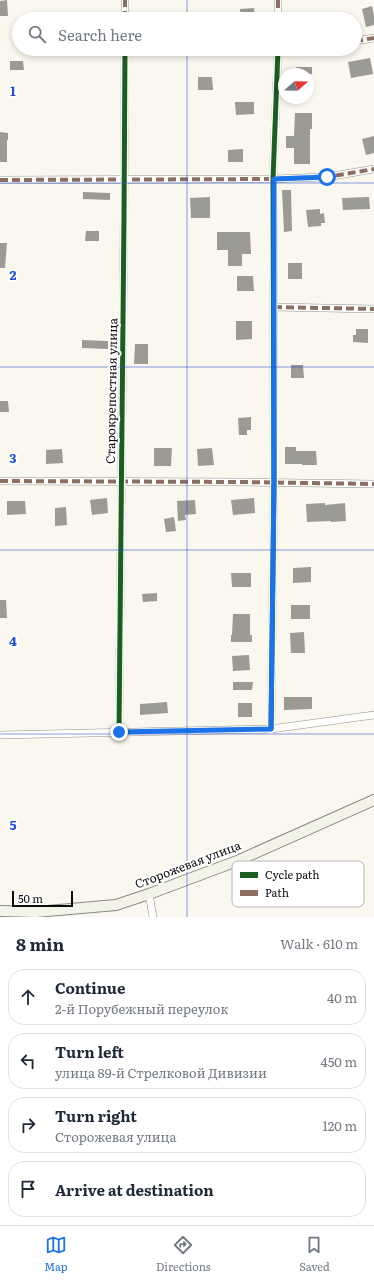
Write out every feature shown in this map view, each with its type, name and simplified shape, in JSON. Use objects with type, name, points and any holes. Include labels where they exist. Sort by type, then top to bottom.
[{"type":"main road","name":"Сторожевая улица","points":[[237,861],[374,800]]},
{"type":"main road","name":"Сторожевая улица","points":[[0,911],[36,912],[116,904],[148,894],[232,863]]},
{"type":"street","points":[[125,0],[125,12]]},
{"type":"street","points":[[278,0],[278,12]]},
{"type":"street","points":[[362,40],[374,38]]},
{"type":"street","name":"Старокрепостная улица","points":[[119,732],[125,56]]},
{"type":"street","points":[[271,729],[274,482],[274,179],[278,56]]},
{"type":"street","points":[[0,180],[274,179],[327,177],[374,169]]},
{"type":"street","points":[[274,307],[374,309]]},
{"type":"street","points":[[0,481],[374,484]]},
{"type":"street","points":[[0,735],[271,729],[374,715]]},
{"type":"street","points":[[148,894],[153,917]]},
{"type":"building","points":[[7,0],[8,16],[0,16],[0,1]]},
{"type":"building","points":[[372,6],[374,25],[366,27],[362,9]]},
{"type":"building","points":[[254,8],[254,12],[240,12],[240,9]]},
{"type":"building","points":[[370,58],[373,74],[351,78],[348,62]]},
{"type":"building","points":[[10,61],[23,61],[24,70],[10,70]]},
{"type":"building","points":[[296,67],[312,67],[312,68]]},
{"type":"building","points":[[198,77],[212,77],[213,90],[198,90]]},
{"type":"building","points":[[235,102],[254,102],[254,114],[236,115]]},
{"type":"building","points":[[295,113],[312,113],[312,129],[310,129],[310,164],[294,164],[294,148],[286,148],[286,136],[294,136]]},
{"type":"building","points":[[0,132],[8,133],[7,162],[0,162]]},
{"type":"building","points":[[374,136],[374,153],[366,155],[362,139]]},
{"type":"building","points":[[243,149],[243,162],[228,162],[228,150]]},
{"type":"building","points":[[282,190],[291,190],[292,231],[284,232]]},
{"type":"building","points":[[83,192],[110,193],[110,200],[83,199]]},
{"type":"building","points":[[210,197],[210,218],[191,218],[190,198]]},
{"type":"building","points":[[369,197],[370,209],[343,210],[342,198]]},
{"type":"building","points":[[320,209],[320,214],[324,213],[325,223],[321,223],[321,226],[308,227],[306,210]]},
{"type":"building","points":[[86,231],[99,231],[99,241],[85,241]]},
{"type":"building","points":[[217,232],[250,232],[251,254],[242,254],[242,266],[228,266],[228,250],[217,250]]},
{"type":"building","points":[[0,243],[7,243],[5,268],[0,268]]},
{"type":"building","points":[[288,263],[302,263],[302,279],[288,279]]},
{"type":"building","points":[[237,276],[253,276],[254,291],[237,291]]},
{"type":"building","points":[[236,321],[252,321],[252,339],[236,340]]},
{"type":"building","points":[[356,329],[368,329],[368,343],[353,342],[353,335],[356,335]]},
{"type":"building","points":[[82,340],[108,341],[108,349],[82,348]]},
{"type":"building","points":[[135,344],[148,344],[148,364],[134,364]]},
{"type":"building","points":[[291,365],[303,365],[304,378],[291,378]]},
{"type":"building","points":[[0,401],[8,401],[9,412],[0,412]]},
{"type":"building","points":[[251,417],[251,430],[247,430],[247,435],[239,435],[238,418]]},
{"type":"building","points":[[285,447],[296,447],[296,451],[316,451],[317,465],[285,464]]},
{"type":"building","points":[[154,448],[172,448],[171,466],[154,466]]},
{"type":"building","points":[[212,448],[214,465],[198,466],[197,449]]},
{"type":"building","points":[[62,449],[63,463],[46,464],[46,450]]},
{"type":"building","points":[[107,498],[108,513],[92,515],[90,500]]},
{"type":"building","points":[[254,498],[255,513],[233,515],[231,500]]},
{"type":"building","points":[[195,500],[196,514],[185,515],[186,520],[178,521],[177,501]]},
{"type":"building","points":[[7,501],[25,501],[26,514],[7,515]]},
{"type":"building","points":[[325,503],[325,505],[345,503],[346,521],[307,522],[306,504]]},
{"type":"building","points":[[66,507],[67,525],[55,526],[55,508]]},
{"type":"building","points":[[174,517],[176,531],[166,532],[164,519]]},
{"type":"building","points":[[311,567],[311,582],[293,583],[293,568]]},
{"type":"building","points":[[231,573],[251,573],[251,587],[232,587]]},
{"type":"building","points":[[157,593],[157,601],[143,602],[142,594]]},
{"type":"building","points":[[0,600],[6,600],[7,618],[0,618]]},
{"type":"building","points":[[291,605],[310,605],[310,619],[291,619]]},
{"type":"building","points":[[233,614],[250,614],[250,635],[252,635],[252,642],[231,642]]},
{"type":"building","points":[[304,632],[305,653],[291,653],[290,633]]},
{"type":"building","points":[[249,655],[250,670],[233,671],[232,656]]},
{"type":"building","points":[[233,682],[253,682],[252,690],[233,690]]},
{"type":"building","points":[[284,697],[312,697],[312,709],[284,710]]},
{"type":"building","points":[[167,702],[168,713],[140,715],[140,704]]},
{"type":"building","points":[[238,703],[252,703],[252,717],[238,717]]},
{"type":"marked path","points":[[125,0],[125,12]]},
{"type":"marked path","points":[[278,0],[278,12]]},
{"type":"marked path","points":[[362,40],[374,38]]},
{"type":"marked path","points":[[0,180],[273,179],[327,177],[374,169]]},
{"type":"marked path","points":[[274,307],[374,309]]},
{"type":"marked path","points":[[0,481],[374,484]]},
{"type":"cycle path","points":[[119,732],[125,56]]},
{"type":"cycle path","points":[[271,729],[274,482],[273,179],[278,56]]},
{"type":"route","points":[[119,732],[271,729],[274,482],[274,179],[327,177]]}]
